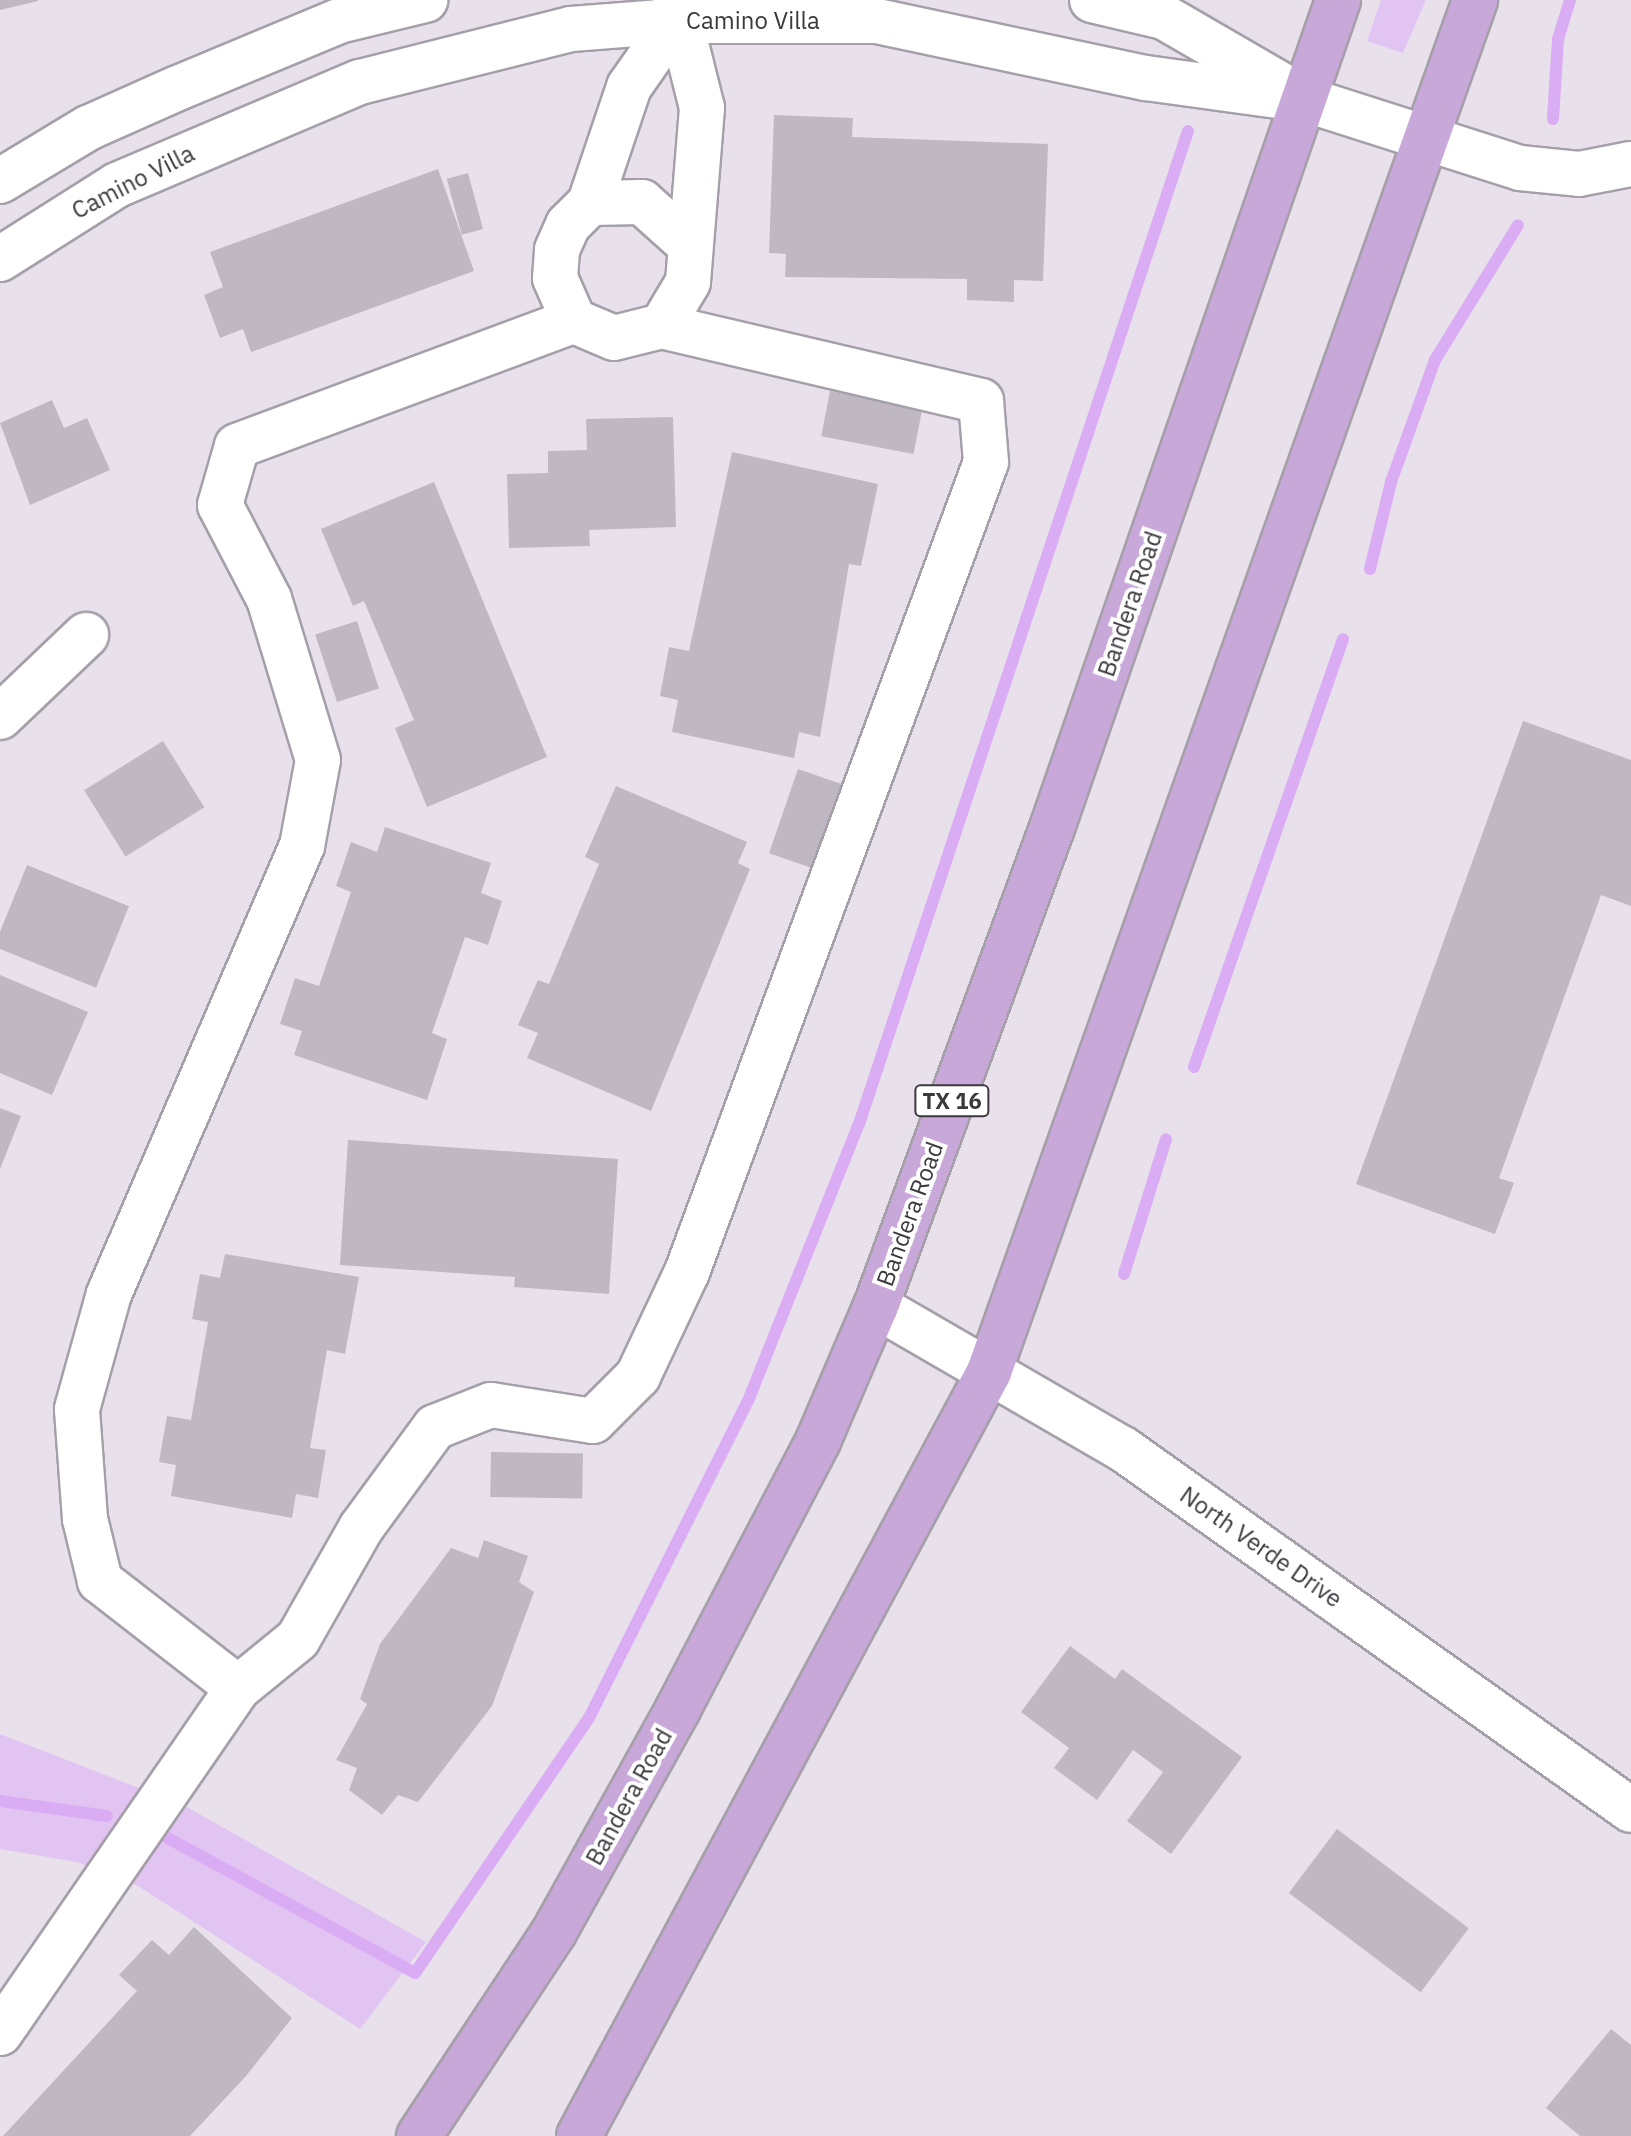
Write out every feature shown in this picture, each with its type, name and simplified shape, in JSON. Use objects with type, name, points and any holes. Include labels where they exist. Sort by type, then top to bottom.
[{"type":"main road","name":"Bandera Road","points":[[419,2136],[554,1932],[670,1723],[818,1441],[876,1306],[1307,100],[1338,0]]},
{"type":"main road","points":[[579,2136],[989,1372],[1475,0]]},
{"type":"street","points":[[0,181],[88,128],[178,88],[339,21],[425,0]]},
{"type":"street","points":[[1092,0],[1164,17],[1307,100],[1427,140],[1520,168],[1579,174],[1631,164]]},
{"type":"street","points":[[0,2033],[238,1688],[298,1639],[361,1528],[435,1427],[491,1405],[593,1421],[638,1376],[687,1272],[986,462],[981,401],[662,326],[614,338],[574,321],[555,278],[557,250],[568,225],[590,203],[629,87],[675,11]]},
{"type":"street","points":[[662,326],[688,282],[702,108],[675,11]]},
{"type":"street","name":"Camino Villa","points":[[0,259],[117,185],[360,82],[571,29],[675,11],[877,21],[1146,78],[1307,100]]},
{"type":"street","points":[[590,203],[642,202],[690,245]]},
{"type":"street","points":[[238,1688],[100,1581],[85,1519],[77,1409],[109,1294],[302,846],[318,760],[269,599],[220,505],[237,446],[574,321]]},
{"type":"street","points":[[0,717],[86,635]]},
{"type":"street","name":"North Verde Drive","points":[[876,1306],[1123,1449],[1631,1810]]},
{"type":"shaded area","points":[[1381,0],[1426,0],[1403,53],[1367,41]]},
{"type":"shaded area","points":[[0,1734],[185,1806],[426,1942],[360,2029],[138,1886],[77,1862],[0,1849]]},
{"type":"building","points":[[0,0],[38,0],[38,1],[0,10]]},
{"type":"building","points":[[774,115],[853,118],[852,137],[1048,144],[1043,281],[1014,280],[1014,302],[967,300],[967,279],[785,277],[786,254],[769,253]]},
{"type":"building","points":[[438,169],[474,271],[251,352],[243,329],[220,338],[204,295],[223,287],[210,252]]},
{"type":"building","points":[[468,173],[483,229],[462,235],[447,179]]},
{"type":"building","points":[[830,391],[922,409],[913,454],[821,436]]},
{"type":"building","points":[[52,400],[64,428],[87,418],[110,470],[30,505],[0,423]]},
{"type":"building","points":[[673,417],[676,527],[589,530],[590,546],[509,548],[507,474],[548,473],[548,451],[587,450],[586,419]]},
{"type":"building","points":[[732,452],[878,484],[861,566],[849,564],[820,737],[799,732],[794,758],[672,732],[678,700],[660,696],[669,647],[689,651]]},
{"type":"building","points":[[434,482],[547,757],[427,807],[395,728],[414,720],[364,601],[353,606],[321,529]]},
{"type":"building","points":[[357,621],[379,689],[337,702],[315,635]]},
{"type":"building","points":[[1523,721],[1631,760],[1631,906],[1601,895],[1499,1178],[1514,1183],[1495,1234],[1356,1184]]},
{"type":"building","points":[[163,741],[204,807],[125,856],[84,790]]},
{"type":"building","points":[[798,769],[841,784],[813,868],[769,853]]},
{"type":"building","points":[[616,786],[747,842],[738,863],[750,869],[651,1111],[527,1058],[538,1033],[518,1025],[538,980],[549,984],[599,864],[585,857]]},
{"type":"building","points":[[385,827],[491,863],[481,893],[502,901],[488,945],[465,937],[432,1033],[447,1039],[427,1100],[294,1055],[302,1031],[280,1024],[295,978],[319,986],[351,892],[336,886],[351,842],[377,852]]},
{"type":"building","points":[[27,865],[129,906],[96,988],[0,949],[0,932]]},
{"type":"building","points":[[0,975],[88,1012],[52,1095],[0,1073]]},
{"type":"building","points":[[0,1108],[21,1116],[0,1169]]},
{"type":"building","points":[[348,1140],[618,1159],[609,1294],[514,1287],[515,1277],[340,1265]]},
{"type":"building","points":[[225,1254],[359,1277],[345,1354],[327,1350],[310,1448],[326,1450],[318,1498],[296,1494],[292,1518],[171,1496],[176,1465],[159,1462],[167,1416],[191,1420],[208,1322],[192,1319],[200,1274],[220,1278]]},
{"type":"building","points":[[491,1452],[583,1454],[582,1499],[490,1497]]},
{"type":"building","points":[[484,1540],[528,1556],[519,1582],[534,1592],[492,1706],[418,1802],[398,1795],[382,1815],[349,1790],[357,1768],[336,1760],[367,1704],[360,1699],[380,1644],[451,1548],[478,1558]]},
{"type":"building","points":[[1070,1646],[1115,1679],[1122,1669],[1242,1757],[1171,1854],[1127,1821],[1163,1772],[1133,1750],[1097,1800],[1054,1768],[1069,1748],[1021,1712]]},
{"type":"building","points":[[1337,1829],[1469,1928],[1421,1992],[1289,1893]]},
{"type":"building","points":[[194,1927],[292,2018],[246,2076],[190,2136],[3,2136],[137,1991],[119,1975],[152,1940],[169,1955]]},
{"type":"building","points":[[1611,2029],[1631,2045],[1631,2136],[1580,2136],[1546,2108]]},
{"type":"waterway","points":[[1553,119],[1558,39],[1570,0]]},
{"type":"waterway","points":[[164,1836],[415,1973],[589,1718],[750,1396],[859,1124],[1188,131]]},
{"type":"waterway","points":[[1370,569],[1391,482],[1435,360],[1518,225]]},
{"type":"waterway","points":[[1194,1067],[1343,639]]},
{"type":"waterway","points":[[1124,1274],[1166,1139]]},
{"type":"waterway","points":[[0,1801],[107,1816]]}]
